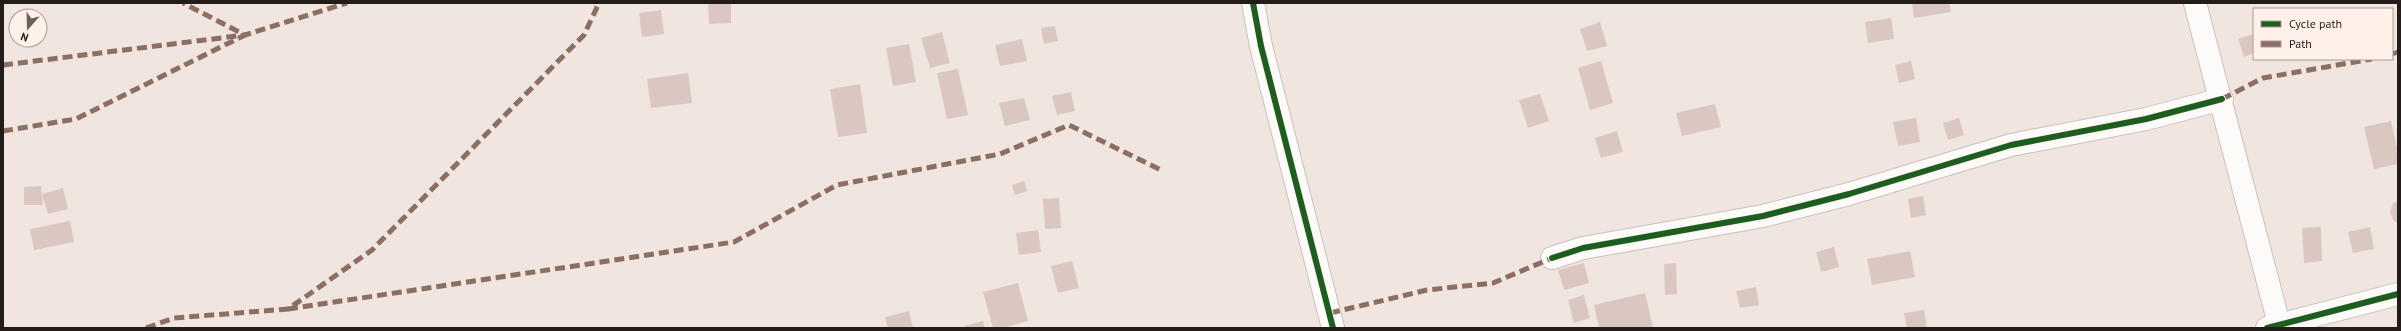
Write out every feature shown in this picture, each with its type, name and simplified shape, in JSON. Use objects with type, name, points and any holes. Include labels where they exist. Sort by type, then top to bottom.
[{"type":"street","points":[[1253,3],[1261,46],[1333,328]]},
{"type":"street","points":[[2195,3],[2222,99],[2276,327],[2398,294]]},
{"type":"street","points":[[1552,258],[1582,248],[1762,216],[1849,194],[2011,145],[2146,119],[2222,99]]},
{"type":"building","points":[[708,3],[731,3],[731,23],[709,24]]},
{"type":"building","points":[[1912,3],[1949,3],[1951,12],[1914,18]]},
{"type":"building","points":[[661,10],[664,34],[642,37],[639,13]]},
{"type":"building","points":[[1891,18],[1894,39],[1868,43],[1865,22]]},
{"type":"building","points":[[1600,22],[1607,46],[1587,51],[1580,29]]},
{"type":"building","points":[[1055,26],[1058,41],[1044,44],[1041,28]]},
{"type":"building","points":[[942,32],[950,63],[930,68],[921,38]]},
{"type":"building","points":[[2253,34],[2253,53],[2244,57],[2238,39]]},
{"type":"building","points":[[1022,39],[1027,61],[1000,66],[995,45]]},
{"type":"building","points":[[909,44],[916,82],[893,86],[886,48]]},
{"type":"building","points":[[1601,61],[1613,103],[1590,110],[1578,68]]},
{"type":"building","points":[[1911,61],[1915,79],[1899,83],[1895,65]]},
{"type":"building","points":[[958,69],[968,115],[947,119],[937,73]]},
{"type":"building","points":[[688,73],[692,103],[651,108],[647,79]]},
{"type":"building","points":[[860,84],[867,133],[838,137],[830,89]]},
{"type":"building","points":[[1071,92],[1075,111],[1057,115],[1052,96]]},
{"type":"building","points":[[1540,94],[1549,121],[1528,128],[1519,100]]},
{"type":"building","points":[[1024,98],[1030,120],[1005,126],[999,103]]},
{"type":"building","points":[[1715,104],[1721,127],[1682,136],[1676,113]]},
{"type":"building","points":[[1916,118],[1920,142],[1898,146],[1893,122]]},
{"type":"building","points":[[1959,118],[1964,135],[1948,140],[1943,123]]},
{"type":"building","points":[[2391,121],[2398,152],[2398,164],[2374,169],[2364,127]]},
{"type":"building","points":[[1617,131],[1623,152],[1601,158],[1595,138]]},
{"type":"building","points":[[1024,181],[1027,191],[1015,195],[1012,185]]},
{"type":"building","points":[[41,186],[43,205],[24,205],[24,187]]},
{"type":"building","points":[[63,188],[68,209],[48,214],[42,194]]},
{"type":"building","points":[[1923,196],[1926,215],[1911,218],[1908,199]]},
{"type":"building","points":[[1059,198],[1061,228],[1045,229],[1043,199]]},
{"type":"building","points":[[2398,201],[2398,223],[2393,220],[2390,212],[2393,203]]},
{"type":"building","points":[[70,221],[74,242],[34,250],[30,229]]},
{"type":"building","points":[[2321,227],[2322,261],[2304,263],[2302,228]]},
{"type":"building","points":[[2370,227],[2374,249],[2353,253],[2348,232]]},
{"type":"building","points":[[1038,230],[1041,252],[1019,255],[1016,233]]},
{"type":"building","points":[[1834,247],[1839,267],[1821,272],[1816,252]]},
{"type":"building","points":[[1910,251],[1915,277],[1872,285],[1867,259]]},
{"type":"building","points":[[1072,261],[1079,288],[1058,293],[1051,266]]},
{"type":"building","points":[[1584,263],[1589,283],[1564,290],[1558,270]]},
{"type":"building","points":[[1676,263],[1677,294],[1665,295],[1664,264]]},
{"type":"building","points":[[1018,283],[1028,321],[1003,328],[993,328],[983,292]]},
{"type":"building","points":[[1756,287],[1759,305],[1740,308],[1736,291]]},
{"type":"building","points":[[1645,293],[1653,328],[1599,328],[1594,305]]},
{"type":"building","points":[[1584,295],[1590,318],[1574,323],[1568,300]]},
{"type":"building","points":[[1924,310],[1927,328],[1907,328],[1904,313]]},
{"type":"building","points":[[909,311],[913,328],[888,328],[885,317]]},
{"type":"building","points":[[983,321],[985,328],[965,328],[964,326]]},
{"type":"marked path","points":[[3,131],[76,119],[245,35],[183,3]]},
{"type":"marked path","points":[[3,65],[245,35],[347,3]]},
{"type":"marked path","points":[[146,328],[174,318],[288,309],[372,250],[584,35],[599,3]]},
{"type":"marked path","points":[[2393,54],[2398,52]]},
{"type":"marked path","points":[[2222,99],[2263,78],[2366,60]]},
{"type":"marked path","points":[[288,309],[734,242],[837,185],[1000,154],[1069,125],[1163,171]]},
{"type":"marked path","points":[[1330,313],[1427,290],[1493,283],[1552,258]]},
{"type":"cycle path","points":[[1253,3],[1261,46],[1333,328]]},
{"type":"cycle path","points":[[1552,258],[1583,248],[1763,216],[1849,194],[2011,145],[2146,119],[2222,99]]},
{"type":"cycle path","points":[[2267,328],[2398,294]]}]
